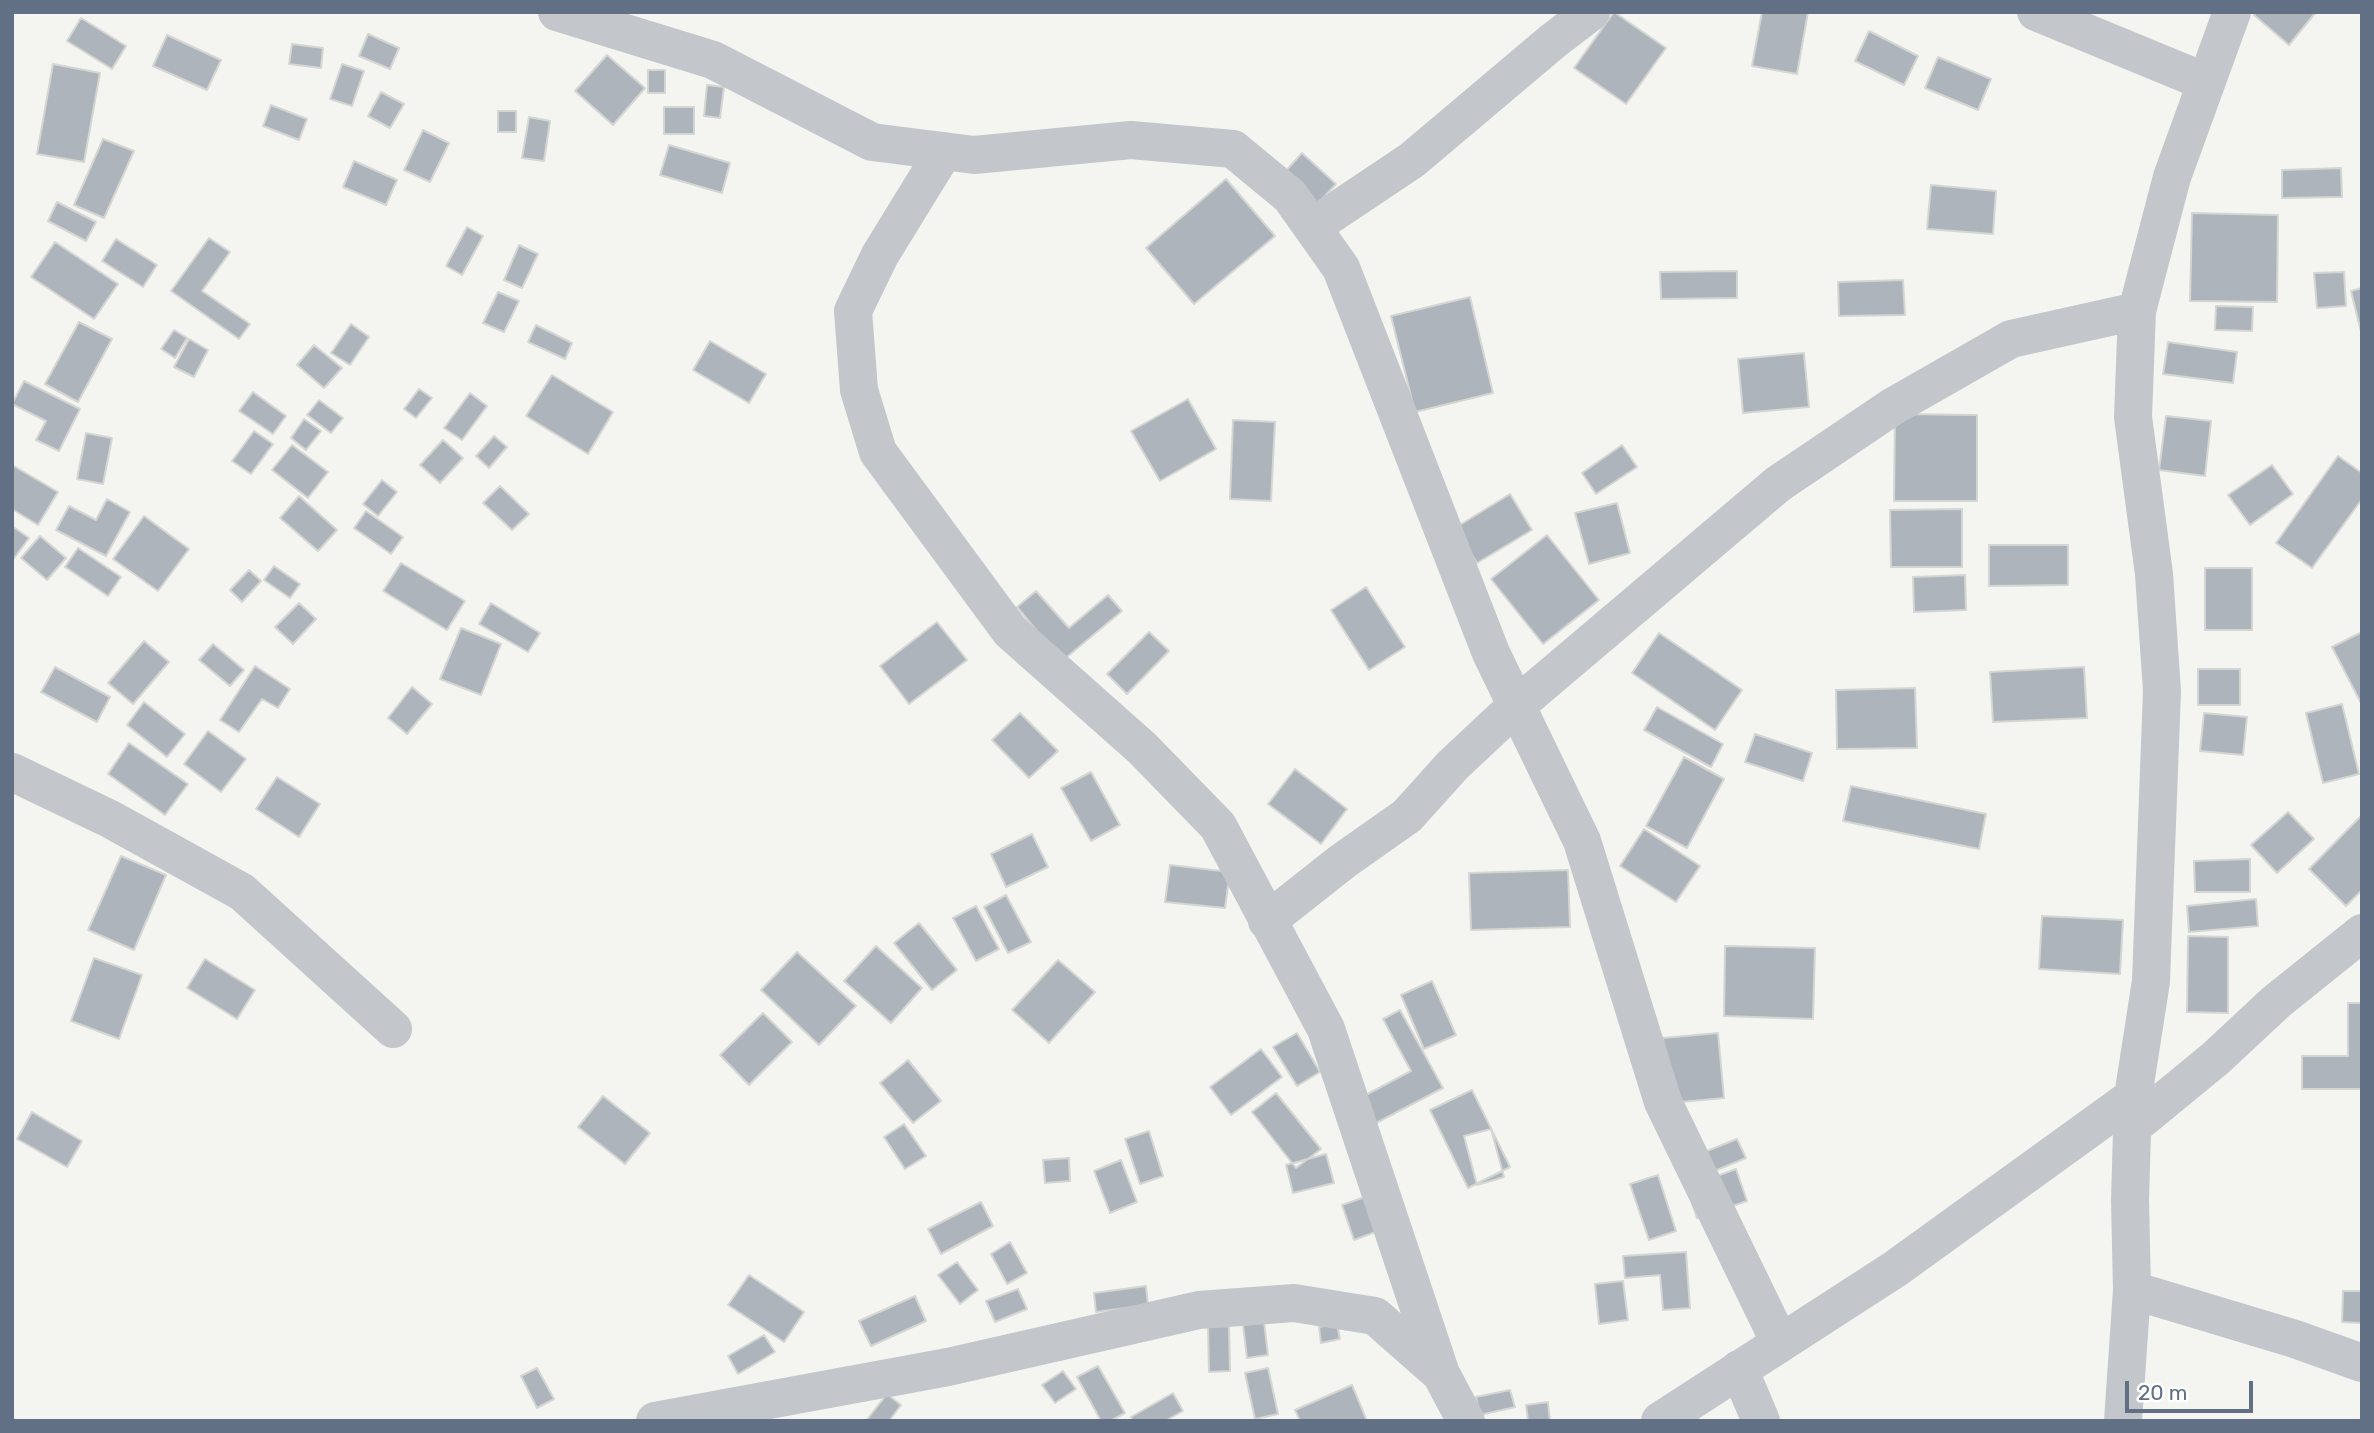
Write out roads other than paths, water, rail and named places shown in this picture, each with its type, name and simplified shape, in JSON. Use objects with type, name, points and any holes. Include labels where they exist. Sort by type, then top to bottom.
[{"type":"street","points":[[558,12],[713,60],[872,142],[974,155],[1131,140],[1233,149],[1290,196],[1341,268],[1491,653],[1582,841],[1663,1102],[1780,1343]]},
{"type":"street","points":[[1312,227],[1412,160],[1591,12]]},
{"type":"street","points":[[2036,12],[2207,82]]},
{"type":"street","points":[[2123,1421],[2132,1290],[2130,1200],[2133,1112],[2151,981],[2162,691],[2154,575],[2133,417],[2137,311],[2172,177],[2232,12]]},
{"type":"street","points":[[944,151],[880,255],[853,311],[859,390],[878,452],[1010,631],[1142,748],[1218,826],[1326,1029],[1441,1374],[1466,1421]]},
{"type":"street","points":[[1267,921],[1343,861],[1407,816],[1452,765],[1516,706],[1778,484],[1892,407],[2011,340],[2137,311]]},
{"type":"street","points":[[12,772],[110,819],[242,892],[393,1029]]},
{"type":"street","points":[[1660,1421],[2216,1058],[2276,1002],[2362,933]]},
{"type":"street","points":[[2132,1290],[2295,1339],[2362,1363]]},
{"type":"street","points":[[655,1421],[947,1367],[1199,1310],[1294,1303],[1375,1316],[1441,1374]]},
{"type":"street","points":[[1739,1369],[1761,1421]]}]
